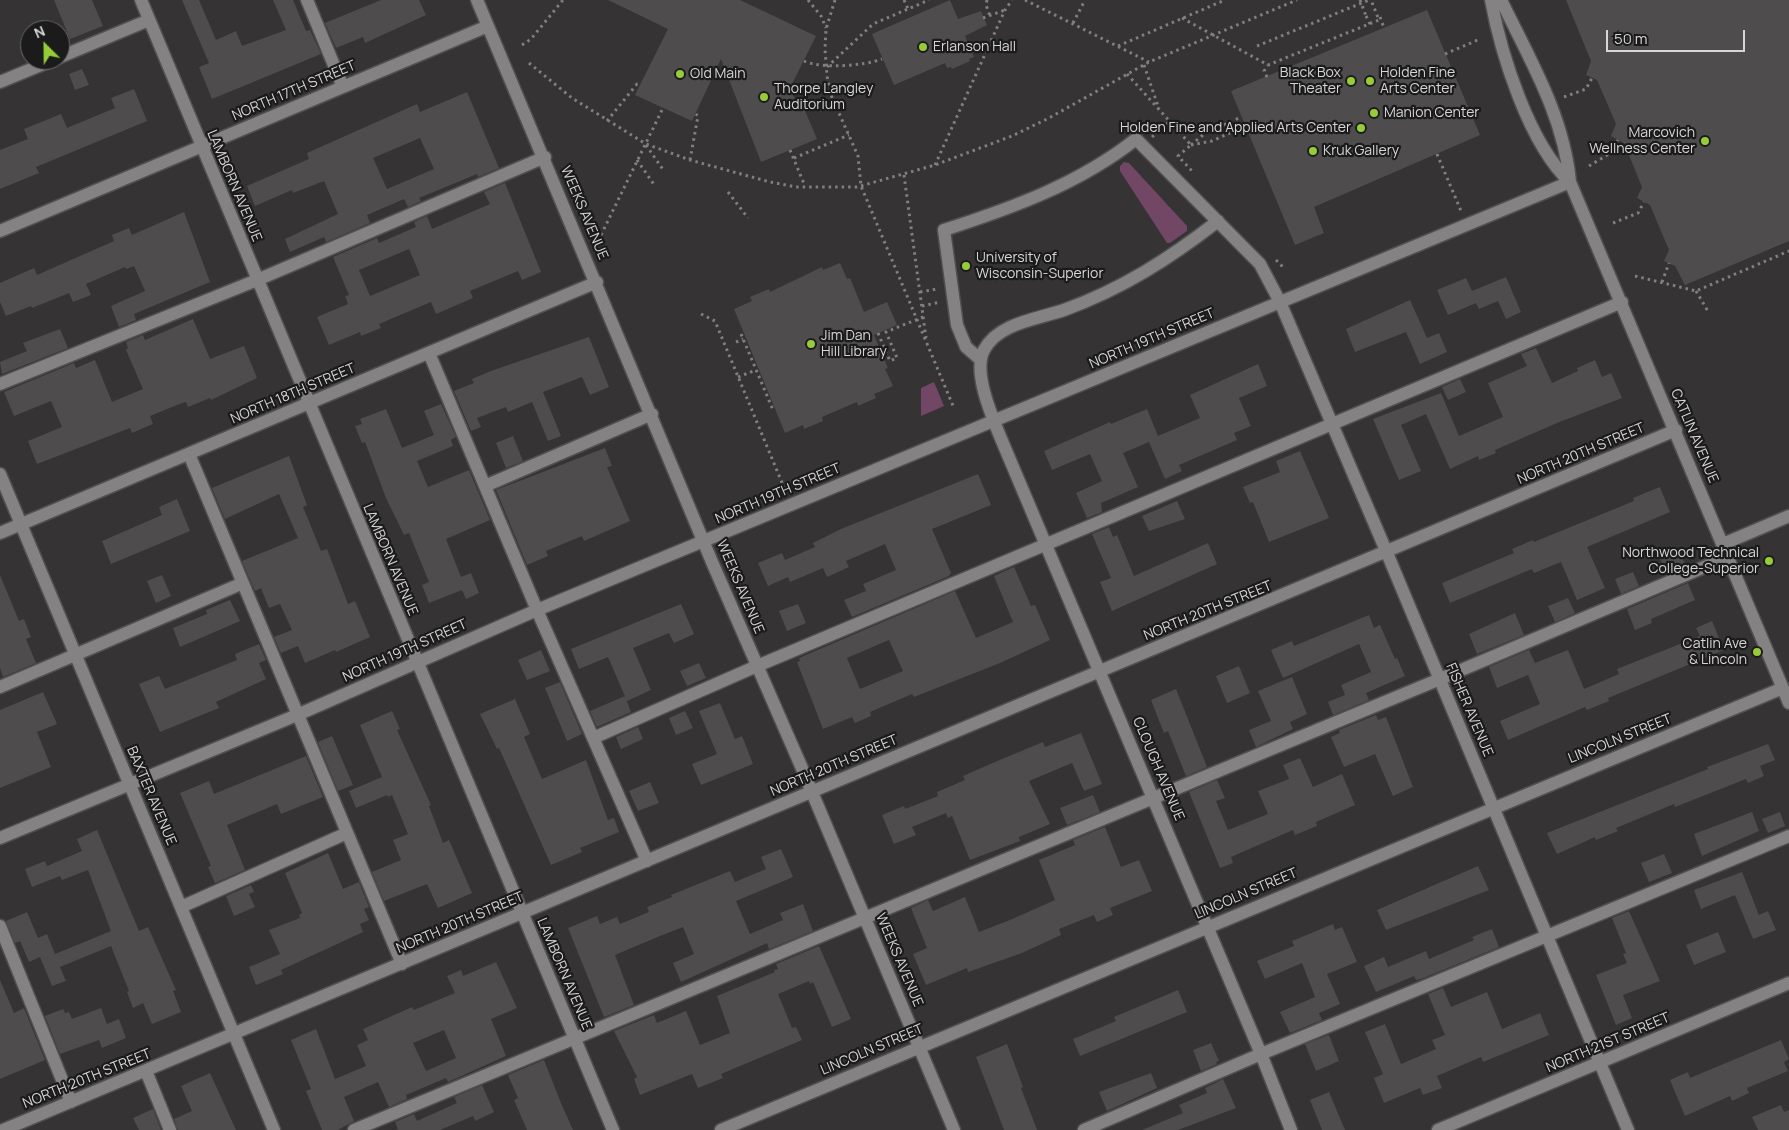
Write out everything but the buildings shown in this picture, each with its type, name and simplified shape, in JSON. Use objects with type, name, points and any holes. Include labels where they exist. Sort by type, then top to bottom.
[{"type":"street","name":"LAMBORN AVENUE","points":[[140,0],[613,1130]]},
{"type":"street","points":[[307,0],[343,87]]},
{"type":"street","name":"WEEKS AVENUE","points":[[477,0],[545,157],[704,541],[954,1130]]},
{"type":"street","name":"CATLIN AVENUE","points":[[1491,0],[1498,36],[1511,78],[1549,159],[1570,182]]},
{"type":"street","name":"CATLIN AVENUE","points":[[1500,0],[1533,64],[1553,113],[1567,161],[1570,182],[1676,430],[1789,703]]},
{"type":"street","points":[[70,53],[149,20]]},
{"type":"street","name":"NORTH 17TH STREET","points":[[0,231],[488,26]]},
{"type":"street","points":[[0,82],[29,70]]},
{"type":"street","name":"FISHER AVENUE","points":[[981,360],[966,347],[957,325],[944,230],[999,212],[1063,185],[1109,160],[1136,139],[1260,264],[1280,302],[1387,553],[1628,1130]]},
{"type":"street","points":[[0,384],[257,280],[545,157]]},
{"type":"street","name":"NORTH 19TH STREET","points":[[0,838],[297,715],[416,661],[537,610],[1570,182]]},
{"type":"street","points":[[981,360],[984,350],[1003,331],[1064,310],[1133,280],[1169,259],[1218,222]]},
{"type":"street","name":"NORTH 18TH STREET","points":[[0,533],[597,282]]},
{"type":"street","points":[[592,738],[757,666],[1622,302]]},
{"type":"street","points":[[429,353],[537,610],[647,861]]},
{"type":"street","name":"CLOUGH AVENUE","points":[[981,360],[983,389],[993,421],[1262,1054],[1290,1130]]},
{"type":"street","points":[[485,486],[652,414]]},
{"type":"street","name":"NORTH 20TH STREET","points":[[3,1130],[234,1035],[1100,671],[1387,553],[1676,430]]},
{"type":"street","points":[[189,454],[402,964]]},
{"type":"street","name":"BAXTER AVENUE","points":[[0,474],[274,1130]]},
{"type":"street","points":[[1723,544],[1789,516]]},
{"type":"street","points":[[354,1130],[574,1037],[1440,679],[1728,556]]},
{"type":"street","points":[[0,687],[76,656],[242,583]]},
{"type":"street","name":"LINCOLN STREET","points":[[721,1130],[1493,807],[1783,688]]},
{"type":"street","points":[[181,907],[347,833]]},
{"type":"street","points":[[1084,1130],[1262,1054],[1789,836]]},
{"type":"street","points":[[0,926],[71,1102]]},
{"type":"street","name":"NORTH 21ST STREET","points":[[1438,1130],[1789,983]]},
{"type":"street","points":[[146,1071],[170,1130]]},
{"type":"path","points":[[522,46],[531,39],[563,0]]},
{"type":"path","points":[[808,0],[823,20],[826,29]]},
{"type":"path","points":[[835,0],[826,29],[826,68],[831,95],[858,156],[861,186],[954,408]]},
{"type":"path","points":[[904,0],[908,9]]},
{"type":"path","points":[[826,68],[873,24],[929,0]]},
{"type":"path","points":[[987,0],[986,5],[990,16]]},
{"type":"path","points":[[935,165],[1005,10],[1012,0]]},
{"type":"path","points":[[1025,0],[1149,62]]},
{"type":"path","points":[[1073,23],[1084,0]]},
{"type":"path","points":[[1118,46],[1225,0]]},
{"type":"path","points":[[529,62],[572,98],[646,144],[690,160],[765,181],[806,187],[861,186],[935,165],[1025,130],[1149,62],[1297,0]]},
{"type":"path","points":[[1360,0],[1370,24]]},
{"type":"path","points":[[1267,77],[1264,71],[1268,65],[1379,20],[1371,0]]},
{"type":"path","points":[[1371,0],[1384,28]]},
{"type":"path","points":[[1257,46],[1371,0]]},
{"type":"path","points":[[983,18],[1005,10]]},
{"type":"path","points":[[1182,18],[1268,65]]},
{"type":"path","points":[[1445,54],[1480,39]]},
{"type":"path","points":[[804,61],[813,66],[871,63],[882,59]]},
{"type":"path","points":[[1144,65],[1160,111]]},
{"type":"path","points":[[1127,74],[1191,145]]},
{"type":"path","points":[[1561,98],[1586,89],[1592,78]]},
{"type":"path","points":[[607,121],[637,84],[640,85]]},
{"type":"path","points":[[601,235],[663,108]]},
{"type":"path","points":[[690,160],[698,116],[696,114]]},
{"type":"path","points":[[1198,177],[1178,156],[1204,134],[1241,117]]},
{"type":"path","points":[[1164,126],[1170,121]]},
{"type":"path","points":[[1191,145],[1230,133]]},
{"type":"path","points":[[794,158],[849,135]]},
{"type":"path","points":[[1589,166],[1612,152],[1618,140]]},
{"type":"path","points":[[646,144],[664,171]]},
{"type":"path","points":[[790,150],[806,187]]},
{"type":"path","points":[[1437,154],[1467,224]]},
{"type":"path","points":[[638,160],[656,186]]},
{"type":"path","points":[[904,175],[927,344]]},
{"type":"path","points":[[728,192],[748,218]]},
{"type":"path","points":[[1613,224],[1638,213],[1644,202]]},
{"type":"path","points":[[1635,276],[1696,291],[1789,251]]},
{"type":"path","points":[[1272,255],[1285,269]]},
{"type":"path","points":[[1662,282],[1669,263]]},
{"type":"path","points":[[920,292],[926,291]]},
{"type":"path","points":[[1696,291],[1709,313]]},
{"type":"path","points":[[922,306],[928,305]]},
{"type":"path","points":[[702,314],[715,321],[791,505]]},
{"type":"path","points":[[878,333],[890,361],[897,358],[886,332],[923,317]]},
{"type":"path","points":[[741,334],[773,410]]},
{"type":"path","points":[[736,342],[743,339]]},
{"type":"path","points":[[738,377],[756,370]]},
{"type":"shaded area","points":[[1124,162],[1129,163],[1187,226],[1187,231],[1170,243],[1167,243],[1120,171],[1120,166]]},
{"type":"shaded area","points":[[934,382],[944,406],[921,416],[921,388]]},
{"type":"place","name":"Erlanson Hall","points":[[923,47]]},
{"type":"place","name":"Old Main","points":[[680,74]]},
{"type":"place","name":"Black Box Theater","points":[[1351,81]]},
{"type":"place","name":"Holden Fine Arts Center","points":[[1370,81]]},
{"type":"place","name":"Thorpe Langley Auditorium","points":[[764,97]]},
{"type":"place","name":"Manion Center","points":[[1374,113]]},
{"type":"place","name":"Holden Fine and Applied Arts Center","points":[[1361,128]]},
{"type":"place","name":"Marcovich Wellness Center","points":[[1705,141]]},
{"type":"place","name":"Kruk Gallery","points":[[1313,151]]},
{"type":"place","name":"University of Wisconsin-Superior","points":[[966,266]]},
{"type":"place","name":"Jim Dan Hill Library","points":[[811,344]]},
{"type":"place","name":"Northwood Technical College-Superior","points":[[1769,561]]},
{"type":"place","name":"Catlin Ave & Lincoln","points":[[1757,652]]}]
